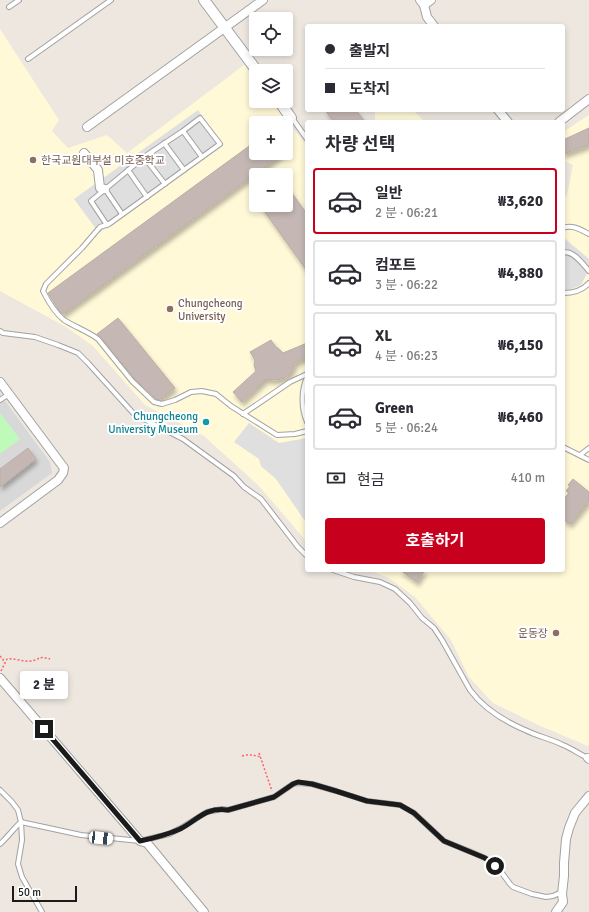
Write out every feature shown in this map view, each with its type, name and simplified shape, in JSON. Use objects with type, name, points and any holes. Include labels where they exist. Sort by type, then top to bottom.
[{"type":"street","points":[[204,0],[252,64]]},
{"type":"street","points":[[87,126],[263,0]]},
{"type":"street","points":[[431,0],[422,3],[427,16],[433,24]]},
{"type":"street","points":[[562,120],[589,99]]},
{"type":"street","points":[[500,112],[506,120]]},
{"type":"street","points":[[84,153],[98,170],[100,188],[106,189]]},
{"type":"street","points":[[0,382],[64,468],[63,473],[58,480],[0,523]]},
{"type":"street","points":[[0,678],[140,841],[147,843],[204,912]]},
{"type":"street","points":[[556,912],[563,902],[565,849],[569,828],[575,814],[589,796]]},
{"type":"lane","points":[[9,7],[19,0]]},
{"type":"lane","points":[[28,59],[111,0]]},
{"type":"lane","points":[[107,225],[91,201],[144,157],[200,118],[220,144],[107,225],[100,227],[82,248],[46,284],[43,291],[46,298],[57,313],[64,320],[98,339],[132,381],[154,402],[162,404],[175,400],[191,392],[202,391],[216,394],[243,414],[277,435],[295,434],[305,432]]},
{"type":"lane","points":[[293,120],[305,136]]},
{"type":"lane","points":[[183,131],[202,157]]},
{"type":"lane","points":[[164,143],[184,170]]},
{"type":"lane","points":[[144,157],[165,184]]},
{"type":"lane","points":[[128,170],[147,197]]},
{"type":"lane","points":[[106,189],[122,214]]},
{"type":"lane","points":[[565,227],[572,226],[589,234]]},
{"type":"lane","points":[[565,252],[572,253],[589,271]]},
{"type":"lane","points":[[565,293],[571,293],[581,289],[589,283]]},
{"type":"lane","points":[[0,331],[3,333],[35,337],[78,353],[134,414],[183,439],[234,476],[244,487],[261,499],[298,548],[305,554]]},
{"type":"lane","points":[[243,414],[290,382],[305,377]]},
{"type":"lane","points":[[305,381],[302,398],[305,416]]},
{"type":"lane","points":[[0,400],[9,393]]},
{"type":"lane","points":[[565,448],[589,460]]},
{"type":"lane","points":[[580,455],[589,448]]},
{"type":"lane","points":[[339,572],[354,577],[380,582],[395,589],[410,602],[422,618],[434,628],[470,690],[484,705],[499,717],[525,730],[564,745],[588,758]]},
{"type":"lane","points":[[21,822],[80,835],[140,841],[168,834],[207,812],[222,809],[228,810],[274,797],[298,782],[312,784],[367,801],[400,805],[414,813],[444,841],[485,858],[491,862],[513,887],[546,897],[563,892]]},
{"type":"lane","points":[[0,790],[18,810],[21,822],[22,840],[18,864],[19,871],[42,912]]},
{"type":"lane","points":[[0,844],[21,822]]},
{"type":"path","points":[[0,656],[4,663]]},
{"type":"path","points":[[0,674],[7,659],[33,661],[40,657],[44,657],[50,659]]},
{"type":"path","points":[[259,753],[274,797]]},
{"type":"path","points":[[242,756],[252,755],[260,757]]},
{"type":"shaded area","name":"Chungcheong University","points":[[0,29],[59,120],[52,131],[68,148],[107,135],[127,153],[244,65],[249,72],[249,108],[277,108],[284,116],[249,116],[249,160],[293,160],[293,128],[305,143],[305,540],[258,485],[204,436],[145,405],[93,346],[66,327],[0,291]]},
{"type":"shaded area","points":[[198,110],[223,145],[99,233],[74,199]]},
{"type":"shaded area","points":[[375,112],[415,112],[423,120],[375,120]]},
{"type":"shaded area","points":[[589,115],[588,746],[538,725],[493,703],[469,677],[451,640],[415,597],[389,578],[372,572],[565,572],[565,197],[567,195],[573,165],[565,161],[565,131]]},
{"type":"shaded area","points":[[565,239],[589,259],[589,270],[581,285],[566,291]]},
{"type":"shaded area","points":[[0,394],[50,462],[52,473],[0,511]]},
{"type":"shaded area","points":[[249,423],[279,443],[305,438],[305,521],[276,479],[261,466],[259,459],[234,442]]},
{"type":"green space","points":[[0,413],[20,439],[0,454]]},
{"type":"building","points":[[326,112],[358,112],[364,120],[332,120]]},
{"type":"building","points":[[589,128],[589,145],[565,153],[565,139]]},
{"type":"building","points":[[249,146],[249,160],[274,160],[263,168],[249,168],[249,178],[63,314],[60,312],[48,293]]},
{"type":"building","points":[[293,195],[305,211],[305,268],[265,212],[293,212]]},
{"type":"building","points":[[118,318],[175,388],[159,400],[156,399],[135,379],[97,334]]},
{"type":"building","points":[[271,340],[283,353],[305,344],[305,358],[295,363],[291,373],[285,378],[276,380],[266,379],[242,402],[233,392],[256,371],[254,365],[255,360],[250,352]]},
{"type":"building","points":[[28,448],[36,459],[0,487],[0,469]]},
{"type":"building","points":[[573,479],[589,492],[589,501],[570,524],[565,520],[565,498],[569,493],[566,491],[570,486],[568,485]]},
{"type":"building","points":[[403,572],[424,572],[417,582]]},
{"type":"place","name":"한국교원대부설 미호중학교","points":[[33,160]]},
{"type":"place","name":"Chungcheong University","points":[[170,309]]},
{"type":"place","name":"Chungcheong University Museum","points":[[206,422]]},
{"type":"place","name":"운동장","points":[[556,633]]},
{"type":"route","points":[[44,729],[140,841],[168,834],[207,812],[222,809],[228,810],[274,797],[298,782],[312,784],[367,801],[400,805],[414,813],[444,841],[485,858],[495,866]]}]
